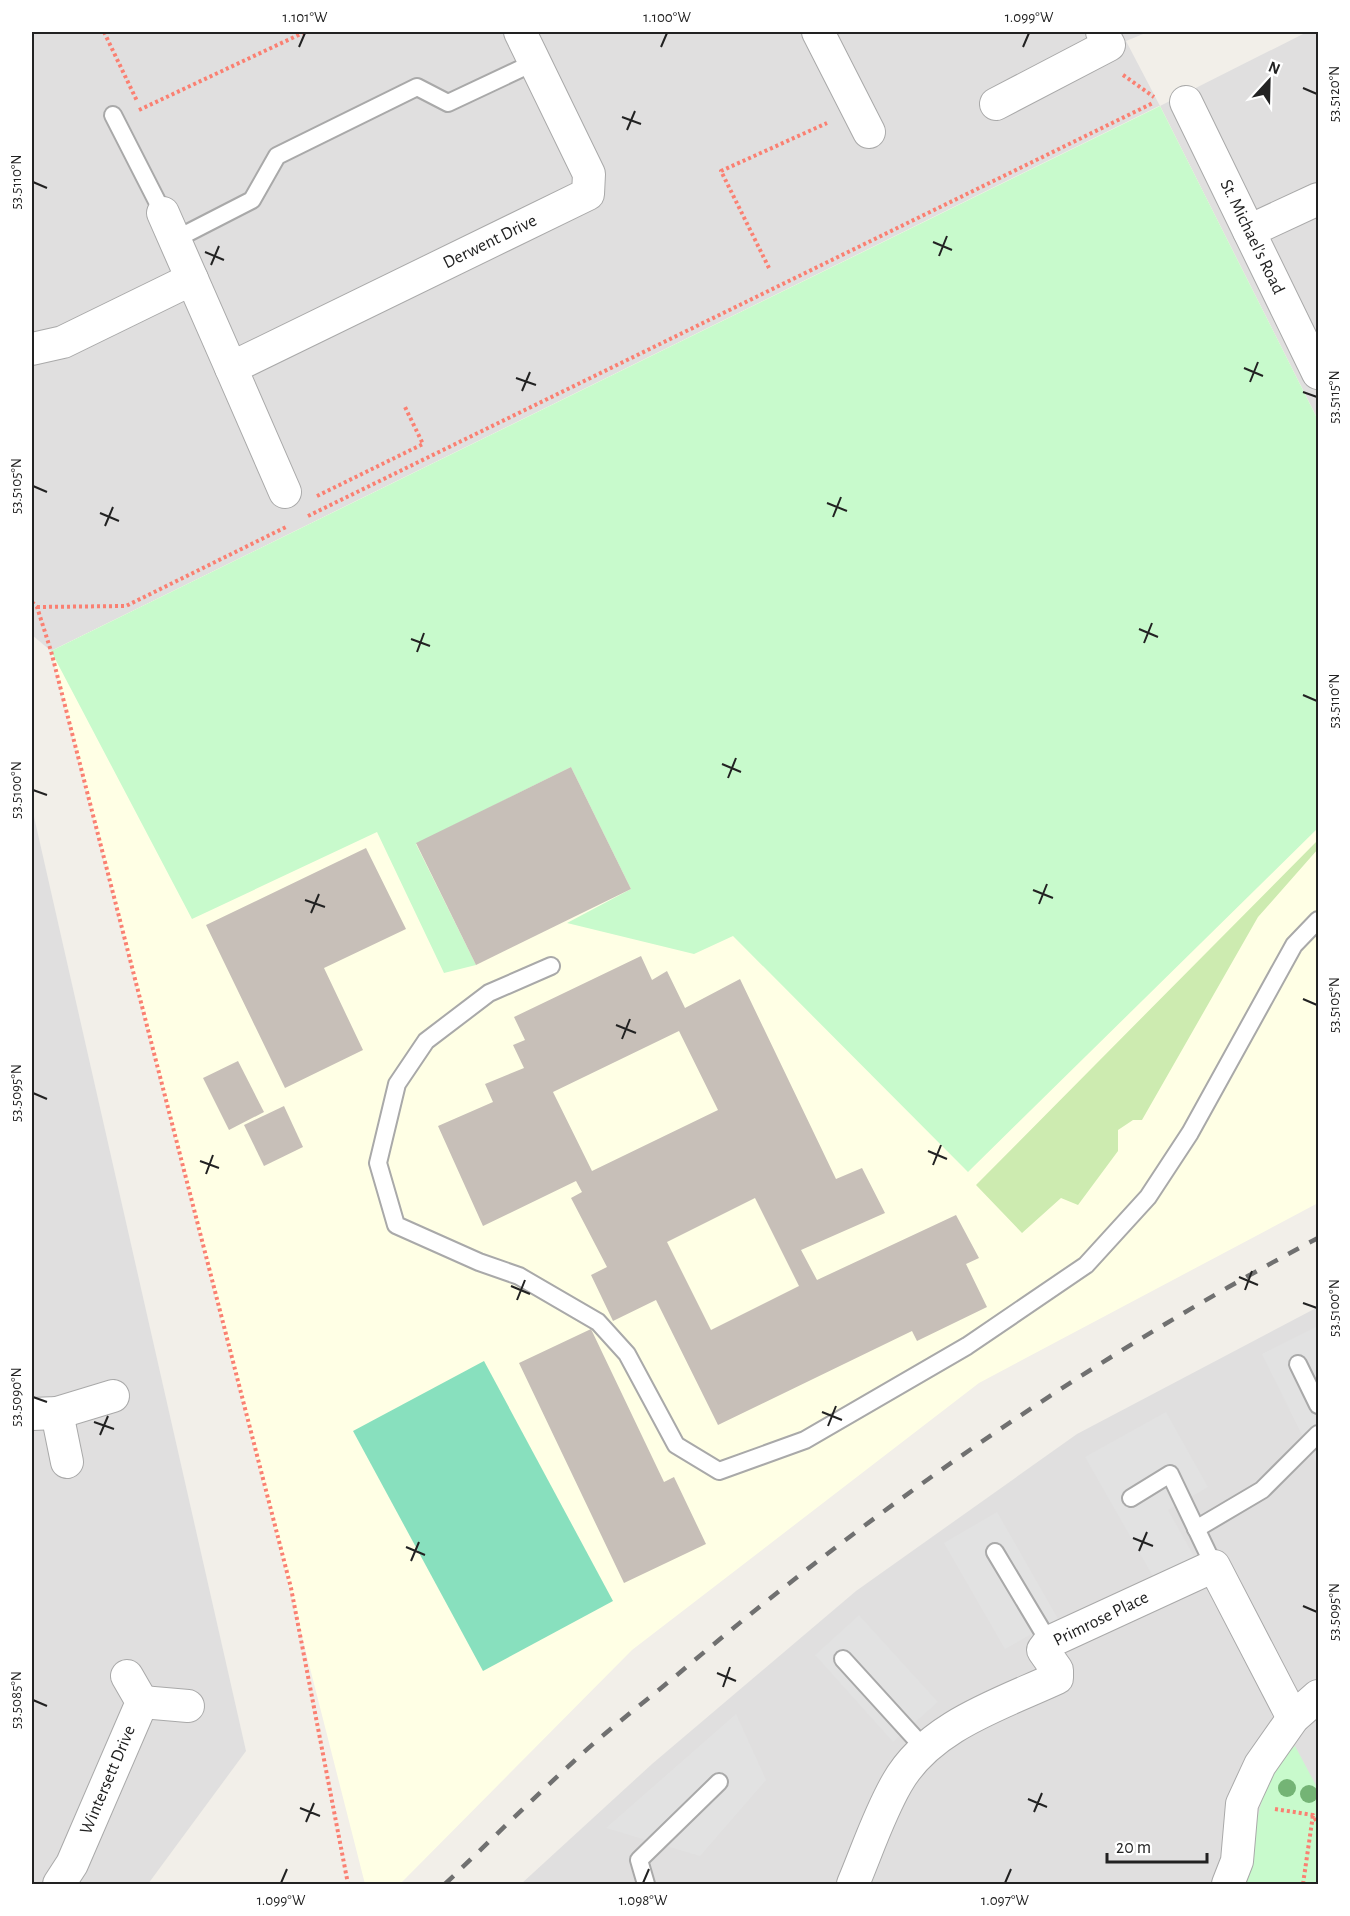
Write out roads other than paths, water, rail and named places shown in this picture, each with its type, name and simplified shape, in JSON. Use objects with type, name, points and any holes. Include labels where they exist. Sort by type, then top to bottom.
[{"type":"street","name":"Derwent Drive","points":[[231,368],[588,194],[589,174],[520,32]]},
{"type":"street","points":[[818,32],[864,120]]},
{"type":"street","points":[[996,104],[1105,38]]},
{"type":"street","name":"St. Michael's Road","points":[[1186,102],[1318,373]]},
{"type":"street","points":[[1250,231],[1318,199]]},
{"type":"street","points":[[169,226],[285,492]]},
{"type":"street","points":[[32,349],[63,342],[192,279]]},
{"type":"street","points":[[67,1462],[44,1413],[113,1396]]},
{"type":"street","points":[[1214,1566],[1293,1718]]},
{"type":"street","name":"Primrose Place","points":[[853,1884],[897,1782],[924,1748],[967,1719],[1057,1678],[1057,1670],[1043,1650],[1050,1642],[1214,1566]]},
{"type":"street","name":"Wintersett Drive","points":[[59,1884],[72,1864],[135,1689],[188,1706]]},
{"type":"street","points":[[1228,1884],[1237,1861],[1242,1804],[1260,1765],[1293,1718],[1318,1696]]},
{"type":"lane","points":[[115,118],[169,226],[252,200],[278,156],[417,87],[448,104],[536,62]]},
{"type":"lane","points":[[551,966],[489,993],[426,1041],[397,1084],[378,1162],[396,1225],[479,1262],[519,1276],[598,1322],[627,1354],[676,1445],[719,1471],[805,1440],[967,1346],[1086,1265],[1148,1197],[1190,1132],[1293,945],[1318,920]]},
{"type":"lane","points":[[1298,1364],[1318,1405]]},
{"type":"lane","points":[[1196,1529],[1262,1490],[1318,1434]]},
{"type":"lane","points":[[1131,1498],[1170,1474],[1214,1566]]},
{"type":"lane","points":[[995,1552],[1050,1642]]},
{"type":"lane","points":[[843,1659],[924,1748]]},
{"type":"lane","points":[[641,1883],[639,1860],[719,1782]]},
{"type":"railway","points":[[445,1884],[610,1729],[752,1613],[906,1495],[1067,1385],[1149,1334],[1318,1238]]}]
